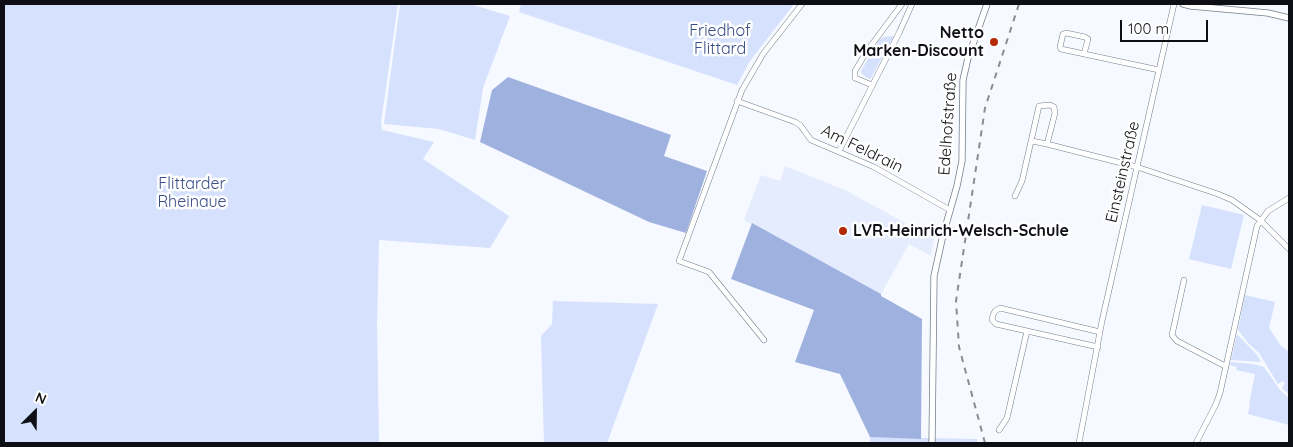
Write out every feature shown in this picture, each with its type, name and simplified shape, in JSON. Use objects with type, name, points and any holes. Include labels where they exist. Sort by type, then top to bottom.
[{"type":"street","points":[[764,340],[709,272],[679,261],[742,90],[763,54],[802,4]]},
{"type":"street","points":[[872,86],[855,78],[855,71],[867,51],[902,4]]},
{"type":"street","points":[[839,151],[912,4]]},
{"type":"street","name":"Edelhofstraße","points":[[932,443],[934,276],[962,161],[963,80],[968,58],[986,4]]},
{"type":"street","name":"Einsteinstraße","points":[[1079,443],[1100,332],[1174,4]]},
{"type":"street","points":[[1183,4],[1268,13],[1289,18]]},
{"type":"street","points":[[1084,54],[1088,39],[1066,33],[1063,34],[1061,49],[1084,54],[1159,70]]},
{"type":"street","name":"Am Feldrain","points":[[737,101],[795,122],[800,125],[811,140],[874,167],[950,210]]},
{"type":"street","points":[[1015,196],[1022,181],[1040,106],[1050,105],[1054,107],[1055,113],[1047,144]]},
{"type":"street","points":[[1032,140],[1136,166],[1218,194],[1232,200],[1260,220],[1289,248]]},
{"type":"street","points":[[1196,443],[1216,404],[1257,226],[1268,211],[1289,198]]},
{"type":"street","points":[[1184,280],[1172,335],[1177,341],[1225,366]]},
{"type":"street","points":[[1098,347],[996,324],[992,320],[993,315],[1000,308],[1100,332]]},
{"type":"street","points":[[999,430],[1007,418],[1028,331]]},
{"type":"shaded area","points":[[508,77],[671,135],[664,156],[707,171],[686,233],[649,222],[480,142],[492,90]]},
{"type":"shaded area","name":"LVR-Heinrich-Welsch-Schule","points":[[785,166],[847,191],[934,239],[931,256],[909,244],[881,294],[744,220],[761,175],[780,181]]},
{"type":"shaded area","points":[[752,223],[881,294],[881,296],[922,319],[921,439],[870,437],[840,374],[795,362],[814,310],[731,279]]},
{"type":"green space","name":"Flittarder Rheinaue","points":[[4,4],[398,4],[381,122],[382,130],[434,142],[423,159],[509,216],[490,248],[379,240],[377,325],[379,443],[4,443]]},
{"type":"green space","points":[[400,4],[470,4],[510,16],[483,88],[475,140],[439,129],[384,124]]},
{"type":"green space","name":"Friedhof Flittard","points":[[521,4],[794,4],[750,61],[737,85],[519,12]]},
{"type":"green space","points":[[894,36],[869,79],[861,71],[879,40],[884,37]]},
{"type":"green space","points":[[1202,205],[1244,215],[1231,269],[1189,259]]},
{"type":"green space","points":[[1245,295],[1275,302],[1269,328],[1281,346],[1289,352],[1289,395],[1282,388],[1285,383],[1283,381],[1278,384],[1259,353],[1238,330]]},
{"type":"green space","points":[[553,301],[658,304],[607,443],[544,443],[541,336],[552,324]]},
{"type":"green space","points":[[1237,334],[1258,356],[1261,362],[1231,360]]},
{"type":"green space","points":[[1231,362],[1264,367],[1280,390],[1289,398],[1289,425],[1248,414],[1255,374],[1236,370],[1237,367],[1230,365]]},
{"type":"green space","points":[[870,437],[977,439],[978,443],[870,443]]},
{"type":"railway","points":[[985,443],[959,347],[956,301],[985,108],[1019,4]]},
{"type":"place","name":"Netto Marken-Discount","points":[[994,42]]},
{"type":"place","name":"LVR-Heinrich-Welsch-Schule","points":[[843,231]]}]
